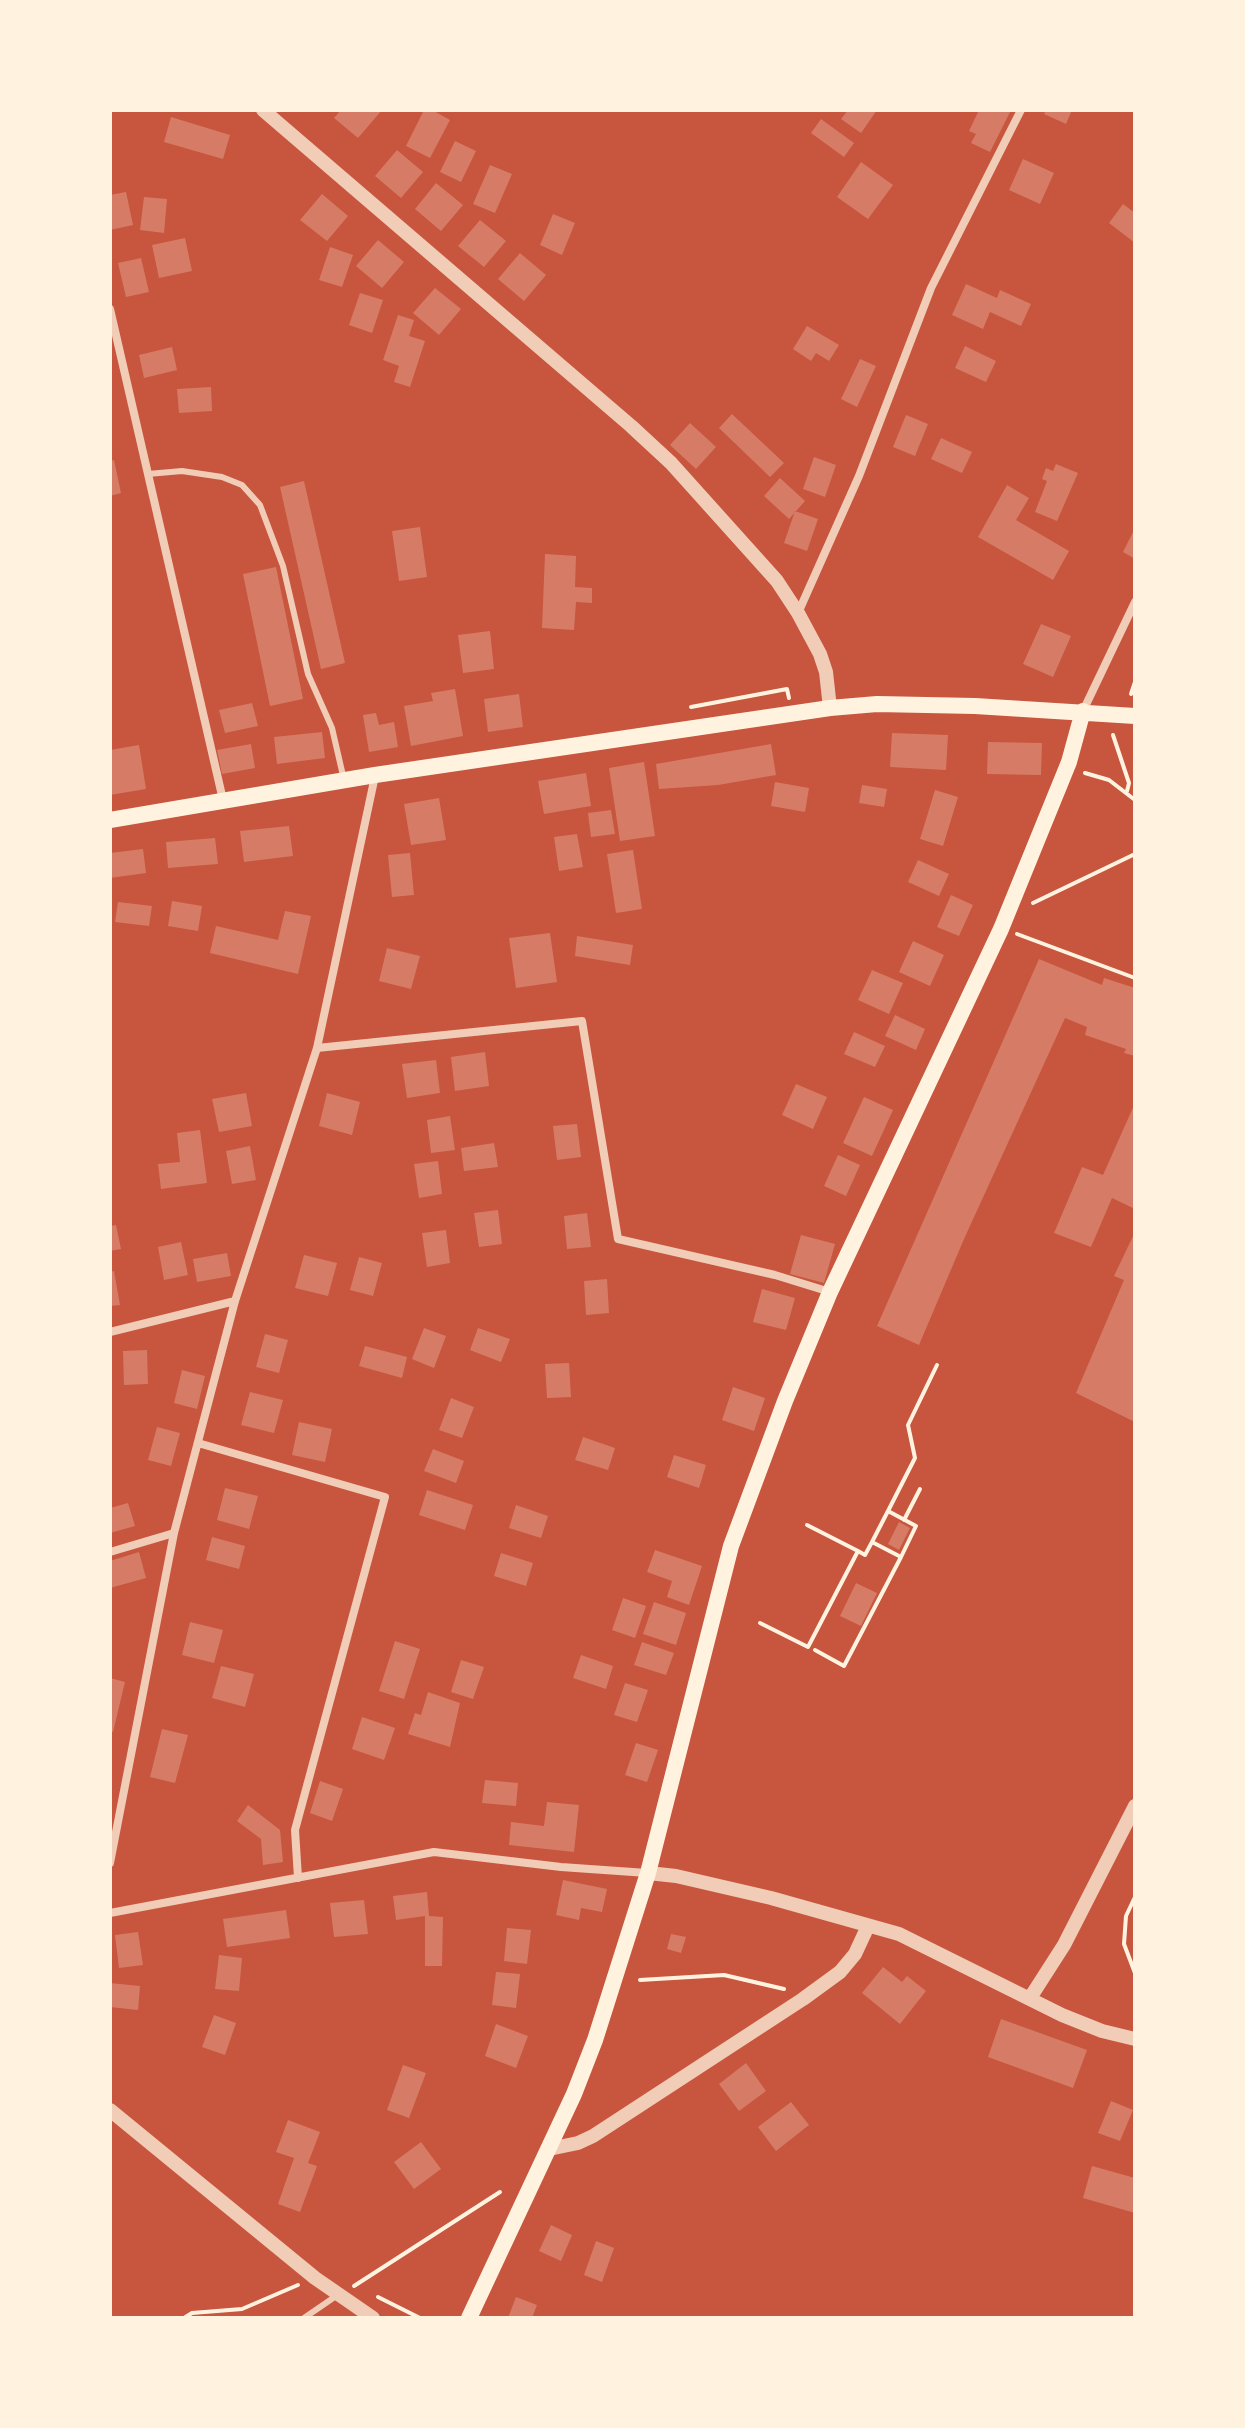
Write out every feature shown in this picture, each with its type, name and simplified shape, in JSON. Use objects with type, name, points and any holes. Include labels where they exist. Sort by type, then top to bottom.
[{"type":"main road","points":[[110,820],[375,775],[830,708],[877,704],[1083,711],[1135,716]]},
{"type":"main road","points":[[469,2318],[549,2149],[595,2040],[648,1873],[731,1546],[785,1401],[830,1292],[1001,929],[1069,762],[1083,711]]},
{"type":"street","points":[[263,110],[661,454],[777,581],[820,654],[826,672],[830,708]]},
{"type":"street","points":[[798,613],[859,476],[931,288],[1021,110]]},
{"type":"street","points":[[110,309],[223,800]]},
{"type":"street","points":[[1083,711],[1135,602]]},
{"type":"street","points":[[110,1863],[174,1533],[235,1301],[317,1048],[375,775]]},
{"type":"street","points":[[317,1048],[582,1021],[618,1239],[775,1275],[830,1292]]},
{"type":"street","points":[[110,1332],[235,1301]]},
{"type":"street","points":[[198,1443],[385,1497],[295,1830],[298,1878]]},
{"type":"street","points":[[110,1552],[174,1533]]},
{"type":"street","points":[[1030,1998],[1064,1945],[1135,1806]]},
{"type":"street","points":[[110,1913],[434,1852],[676,1876],[771,1898],[899,1934],[1062,2015],[1102,2031],[1135,2039]]},
{"type":"street","points":[[549,2149],[593,2136],[803,1999],[840,1972],[855,1954],[868,1926]]},
{"type":"street","points":[[110,2110],[315,2278],[373,2318]]},
{"type":"lane","points":[[148,474],[182,471],[222,477],[242,485],[260,505],[283,566],[308,674],[332,728],[344,780]]},
{"type":"lane","points":[[304,2318],[339,2294]]},
{"type":"path","points":[[1131,694],[1135,682]]},
{"type":"path","points":[[1113,735],[1129,783],[1127,791]]},
{"type":"path","points":[[1085,773],[1109,780],[1135,800]]},
{"type":"path","points":[[1033,903],[1135,854]]},
{"type":"path","points":[[1001,929],[1135,978]]},
{"type":"path","points":[[807,1525],[865,1555],[915,1458],[908,1425],[937,1365]]},
{"type":"path","points":[[904,1520],[920,1489]]},
{"type":"path","points":[[760,1623],[844,1666],[916,1526],[888,1511]]},
{"type":"path","points":[[872,1542],[901,1557]]},
{"type":"path","points":[[808,1647],[858,1551]]},
{"type":"path","points":[[810,1659],[815,1650]]},
{"type":"path","points":[[1135,1897],[1126,1916],[1124,1944],[1135,1973]]},
{"type":"path","points":[[640,1980],[724,1975],[794,1992]]},
{"type":"path","points":[[339,2294],[500,2192]]},
{"type":"path","points":[[184,2318],[192,2313],[242,2309],[315,2278]]},
{"type":"path","points":[[354,2285],[420,2318]]},
{"type":"building","points":[[341,110],[382,110],[358,138],[334,118]]},
{"type":"building","points":[[424,110],[432,110],[450,120],[430,158],[406,146]]},
{"type":"building","points":[[848,110],[877,110],[861,133],[841,119]]},
{"type":"building","points":[[979,110],[1011,110],[990,152],[971,143],[976,134],[969,131]]},
{"type":"building","points":[[1046,110],[1072,110],[1066,124],[1044,114]]},
{"type":"building","points":[[171,117],[230,135],[223,159],[164,142]]},
{"type":"building","points":[[821,119],[854,143],[844,157],[811,133]]},
{"type":"building","points":[[455,141],[476,151],[461,182],[440,172]]},
{"type":"building","points":[[397,150],[423,172],[401,198],[375,176]]},
{"type":"building","points":[[1023,159],[1054,173],[1040,204],[1009,190]]},
{"type":"building","points":[[861,162],[893,185],[868,219],[837,197]]},
{"type":"building","points":[[490,165],[512,174],[495,213],[473,204]]},
{"type":"building","points":[[436,183],[463,205],[441,231],[415,209]]},
{"type":"building","points":[[126,192],[133,225],[110,230],[110,195]]},
{"type":"building","points":[[322,194],[348,216],[327,241],[300,220]]},
{"type":"building","points":[[144,197],[167,199],[164,233],[140,230]]},
{"type":"building","points":[[1123,204],[1135,213],[1135,243],[1109,223]]},
{"type":"building","points":[[553,214],[575,223],[562,255],[540,245]]},
{"type":"building","points":[[480,220],[506,241],[484,267],[458,246]]},
{"type":"building","points":[[185,238],[192,271],[159,278],[152,245]]},
{"type":"building","points":[[378,240],[404,262],[382,288],[356,266]]},
{"type":"building","points":[[330,247],[353,255],[342,287],[319,280]]},
{"type":"building","points":[[520,253],[546,275],[524,301],[498,279]]},
{"type":"building","points":[[141,258],[149,292],[126,297],[118,263]]},
{"type":"building","points":[[966,284],[997,298],[1000,290],[1031,304],[1021,326],[990,312],[983,329],[952,315]]},
{"type":"building","points":[[435,288],[461,309],[439,335],[413,313]]},
{"type":"building","points":[[360,293],[383,300],[372,333],[349,325]]},
{"type":"building","points":[[398,315],[414,320],[409,336],[425,341],[410,387],[394,382],[399,366],[383,360]]},
{"type":"building","points":[[807,326],[839,345],[829,361],[816,353],[811,361],[793,349]]},
{"type":"building","points":[[965,346],[996,361],[986,382],[955,368]]},
{"type":"building","points":[[172,347],[177,370],[144,378],[139,355]]},
{"type":"building","points":[[860,359],[876,366],[857,407],[841,399]]},
{"type":"building","points":[[211,387],[212,411],[179,413],[177,389]]},
{"type":"building","points":[[732,414],[784,463],[770,477],[719,428]]},
{"type":"building","points":[[906,415],[928,424],[915,456],[893,447]]},
{"type":"building","points":[[690,423],[716,447],[696,469],[670,445]]},
{"type":"building","points":[[941,438],[972,452],[962,473],[931,459]]},
{"type":"building","points":[[814,457],[836,465],[825,497],[803,489]]},
{"type":"building","points":[[114,460],[121,493],[110,496],[110,461]]},
{"type":"building","points":[[1056,464],[1078,473],[1057,521],[1035,512],[1047,481],[1042,479],[1046,468],[1053,471]]},
{"type":"building","points":[[780,478],[805,501],[789,519],[764,496]]},
{"type":"building","points":[[304,481],[345,663],[321,669],[280,487]]},
{"type":"building","points":[[1007,485],[1029,498],[1016,520],[1069,551],[1053,580],[978,537]]},
{"type":"building","points":[[795,511],[818,519],[807,551],[784,543]]},
{"type":"building","points":[[420,527],[427,577],[399,581],[392,531]]},
{"type":"building","points":[[1135,528],[1135,559],[1123,552]]},
{"type":"building","points":[[545,554],[576,556],[575,587],[592,588],[592,603],[576,602],[574,630],[542,628]]},
{"type":"building","points":[[276,567],[303,699],[270,706],[243,574]]},
{"type":"building","points":[[1041,624],[1071,636],[1053,677],[1023,664]]},
{"type":"building","points":[[490,631],[494,669],[463,673],[458,635]]},
{"type":"building","points":[[455,689],[463,736],[411,746],[404,706],[433,701],[431,693]]},
{"type":"building","points":[[519,694],[523,727],[488,732],[484,699]]},
{"type":"building","points":[[252,703],[258,726],[225,733],[219,710]]},
{"type":"building","points":[[376,713],[379,725],[394,722],[398,747],[369,752],[363,715]]},
{"type":"building","points":[[322,732],[325,758],[277,764],[274,737]]},
{"type":"building","points":[[892,733],[948,735],[946,770],[890,767]]},
{"type":"building","points":[[988,742],[1042,743],[1041,775],[987,774]]},
{"type":"building","points":[[251,744],[255,768],[222,774],[217,750]]},
{"type":"building","points":[[771,744],[776,775],[718,785],[659,789],[656,764]]},
{"type":"building","points":[[139,745],[146,789],[110,795],[110,750]]},
{"type":"building","points":[[644,762],[655,836],[620,841],[609,768]]},
{"type":"building","points":[[586,773],[591,806],[544,814],[538,781]]},
{"type":"building","points":[[775,782],[809,788],[805,812],[771,806]]},
{"type":"building","points":[[862,785],[887,789],[884,807],[859,803]]},
{"type":"building","points":[[935,790],[958,797],[943,846],[920,839]]},
{"type":"building","points":[[439,798],[446,840],[411,845],[404,804]]},
{"type":"building","points":[[611,810],[615,834],[591,837],[588,813]]},
{"type":"building","points":[[289,826],[293,856],[244,862],[240,831]]},
{"type":"building","points":[[577,834],[583,867],[559,871],[554,837]]},
{"type":"building","points":[[215,838],[218,864],[168,868],[166,842]]},
{"type":"building","points":[[143,849],[146,873],[110,878],[110,853]]},
{"type":"building","points":[[633,850],[642,909],[616,913],[607,854]]},
{"type":"building","points":[[410,853],[414,895],[392,897],[388,855]]},
{"type":"building","points":[[918,860],[949,874],[939,896],[908,882]]},
{"type":"building","points":[[951,895],[973,905],[959,936],[937,927]]},
{"type":"building","points":[[172,901],[202,906],[198,931],[168,926]]},
{"type":"building","points":[[118,902],[152,906],[149,926],[115,922]]},
{"type":"building","points":[[285,911],[311,916],[298,974],[210,953],[216,926],[278,940]]},
{"type":"building","points":[[550,933],[557,982],[516,988],[509,938]]},
{"type":"building","points":[[577,936],[633,945],[630,965],[575,956]]},
{"type":"building","points":[[913,941],[944,955],[930,986],[899,972]]},
{"type":"building","points":[[387,948],[420,956],[411,989],[379,981]]},
{"type":"building","points":[[1039,959],[1102,985],[1104,978],[1135,988],[1135,1056],[1124,1053],[1126,1049],[1085,1035],[1087,1027],[1065,1018],[919,1345],[877,1326]]},
{"type":"building","points":[[872,970],[903,983],[889,1014],[858,1000]]},
{"type":"building","points":[[895,1015],[925,1029],[916,1050],[885,1036]]},
{"type":"building","points":[[854,1032],[885,1046],[875,1067],[844,1054]]},
{"type":"building","points":[[485,1052],[489,1086],[455,1091],[451,1057]]},
{"type":"building","points":[[436,1060],[440,1093],[407,1098],[402,1064]]},
{"type":"building","points":[[796,1084],[827,1097],[813,1129],[782,1115]]},
{"type":"building","points":[[246,1093],[252,1126],[219,1132],[212,1099]]},
{"type":"building","points":[[327,1093],[360,1102],[352,1135],[319,1126]]},
{"type":"building","points":[[864,1097],[893,1110],[872,1156],[843,1143]]},
{"type":"building","points":[[1135,1103],[1135,1209],[1112,1198],[1091,1247],[1054,1233],[1082,1167],[1103,1175]]},
{"type":"building","points":[[450,1116],[455,1150],[431,1153],[427,1120]]},
{"type":"building","points":[[577,1124],[581,1157],[557,1160],[553,1126]]},
{"type":"building","points":[[200,1130],[207,1183],[161,1189],[158,1164],[180,1162],[177,1133]]},
{"type":"building","points":[[494,1143],[498,1167],[464,1171],[461,1148]]},
{"type":"building","points":[[250,1146],[256,1180],[232,1184],[226,1151]]},
{"type":"building","points":[[838,1155],[860,1165],[846,1196],[824,1186]]},
{"type":"building","points":[[438,1161],[442,1194],[419,1198],[414,1164]]},
{"type":"building","points":[[498,1210],[502,1244],[479,1247],[474,1213]]},
{"type":"building","points":[[587,1213],[591,1247],[567,1249],[564,1216]]},
{"type":"building","points":[[116,1225],[121,1249],[110,1251],[110,1226]]},
{"type":"building","points":[[446,1230],[450,1263],[427,1267],[422,1233]]},
{"type":"building","points":[[1135,1232],[1135,1422],[1076,1393],[1124,1280],[1114,1276]]},
{"type":"building","points":[[801,1235],[835,1244],[824,1283],[790,1274]]},
{"type":"building","points":[[181,1242],[188,1275],[164,1280],[158,1247]]},
{"type":"building","points":[[227,1253],[231,1276],[197,1282],[193,1259]]},
{"type":"building","points":[[304,1255],[337,1263],[328,1296],[295,1288]]},
{"type":"building","points":[[359,1257],[382,1263],[373,1296],[350,1290]]},
{"type":"building","points":[[114,1271],[120,1305],[110,1306],[110,1272]]},
{"type":"building","points":[[607,1279],[609,1313],[586,1315],[584,1281]]},
{"type":"building","points":[[762,1289],[795,1298],[786,1330],[753,1322]]},
{"type":"building","points":[[424,1328],[446,1336],[434,1368],[412,1359]]},
{"type":"building","points":[[478,1328],[510,1339],[501,1362],[470,1350]]},
{"type":"building","points":[[265,1334],[288,1340],[279,1373],[256,1367]]},
{"type":"building","points":[[365,1346],[407,1357],[402,1378],[359,1366]]},
{"type":"building","points":[[147,1350],[148,1384],[124,1385],[123,1351]]},
{"type":"building","points":[[569,1363],[571,1397],[547,1398],[545,1364]]},
{"type":"building","points":[[182,1370],[205,1376],[197,1409],[174,1403]]},
{"type":"building","points":[[733,1387],[765,1398],[754,1431],[722,1420]]},
{"type":"building","points":[[250,1392],[283,1400],[274,1433],[241,1425]]},
{"type":"building","points":[[451,1398],[474,1407],[462,1438],[439,1430]]},
{"type":"building","points":[[299,1422],[332,1429],[325,1462],[292,1455]]},
{"type":"building","points":[[157,1427],[180,1433],[171,1466],[148,1460]]},
{"type":"building","points":[[583,1437],[615,1448],[608,1470],[575,1460]]},
{"type":"building","points":[[433,1449],[464,1461],[456,1483],[424,1471]]},
{"type":"building","points":[[674,1455],[706,1465],[699,1488],[667,1477]]},
{"type":"building","points":[[225,1488],[258,1496],[249,1529],[217,1520]]},
{"type":"building","points":[[427,1490],[473,1505],[465,1530],[419,1515]]},
{"type":"building","points":[[128,1503],[135,1526],[110,1533],[110,1508]]},
{"type":"building","points":[[516,1505],[548,1516],[541,1538],[509,1528]]},
{"type":"building","points":[[899,1522],[910,1528],[899,1550],[888,1544]]},
{"type":"building","points":[[212,1537],[245,1546],[239,1569],[206,1560]]},
{"type":"building","points":[[655,1550],[702,1566],[689,1605],[667,1597],[672,1581],[647,1572]]},
{"type":"building","points":[[139,1552],[146,1578],[110,1588],[110,1561]]},
{"type":"building","points":[[501,1553],[533,1563],[526,1586],[494,1576]]},
{"type":"building","points":[[856,1583],[877,1593],[861,1626],[840,1616]]},
{"type":"building","points":[[623,1598],[646,1606],[635,1638],[612,1630]]},
{"type":"building","points":[[654,1602],[686,1613],[676,1645],[643,1634]]},
{"type":"building","points":[[190,1622],[223,1630],[214,1663],[182,1655]]},
{"type":"building","points":[[395,1641],[420,1649],[404,1699],[379,1691]]},
{"type":"building","points":[[642,1642],[674,1653],[666,1675],[634,1665]]},
{"type":"building","points":[[581,1655],[613,1666],[606,1689],[573,1678]]},
{"type":"building","points":[[461,1660],[484,1667],[473,1699],[451,1692]]},
{"type":"building","points":[[221,1666],[254,1674],[245,1707],[212,1698]]},
{"type":"building","points":[[110,1678],[125,1682],[113,1732],[110,1731]]},
{"type":"building","points":[[625,1683],[648,1690],[637,1722],[614,1715]]},
{"type":"building","points":[[428,1692],[460,1703],[450,1747],[408,1734],[415,1713],[421,1715]]},
{"type":"building","points":[[362,1717],[395,1728],[384,1760],[352,1749]]},
{"type":"building","points":[[162,1729],[188,1735],[175,1783],[150,1777]]},
{"type":"building","points":[[636,1743],[658,1750],[647,1782],[625,1775]]},
{"type":"building","points":[[485,1780],[518,1783],[516,1806],[482,1803]]},
{"type":"building","points":[[320,1781],[343,1789],[332,1821],[310,1813]]},
{"type":"building","points":[[547,1802],[579,1805],[574,1852],[509,1845],[511,1822],[544,1826]]},
{"type":"building","points":[[248,1805],[280,1830],[283,1862],[263,1865],[261,1839],[237,1821]]},
{"type":"building","points":[[563,1880],[607,1889],[602,1912],[581,1908],[579,1920],[556,1915]]},
{"type":"building","points":[[427,1892],[429,1916],[443,1917],[442,1966],[425,1966],[425,1916],[396,1920],[393,1896]]},
{"type":"building","points":[[364,1900],[368,1934],[334,1937],[330,1903]]},
{"type":"building","points":[[286,1910],[290,1938],[227,1947],[223,1919]]},
{"type":"building","points":[[507,1928],[531,1930],[527,1964],[504,1961]]},
{"type":"building","points":[[138,1932],[143,1965],[119,1968],[115,1935]]},
{"type":"building","points":[[671,1934],[686,1937],[681,1953],[667,1949]]},
{"type":"building","points":[[219,1955],[242,1958],[239,1991],[215,1989]]},
{"type":"building","points":[[883,1967],[902,1982],[907,1976],[926,1991],[900,2024],[862,1993]]},
{"type":"building","points":[[496,1972],[520,1974],[516,2008],[492,2005]]},
{"type":"building","points":[[110,1983],[140,1986],[138,2010],[110,2007]]},
{"type":"building","points":[[214,2015],[236,2023],[225,2055],[202,2047]]},
{"type":"building","points":[[1001,2019],[1087,2050],[1073,2088],[988,2057]]},
{"type":"building","points":[[496,2024],[528,2036],[516,2068],[485,2056]]},
{"type":"building","points":[[746,2063],[766,2091],[739,2111],[719,2084]]},
{"type":"building","points":[[403,2065],[426,2073],[409,2118],[387,2110]]},
{"type":"building","points":[[1111,2101],[1133,2110],[1120,2141],[1098,2133]]},
{"type":"building","points":[[791,2102],[809,2125],[776,2151],[758,2127]]},
{"type":"building","points":[[288,2120],[320,2132],[308,2163],[317,2166],[300,2212],[278,2204],[294,2158],[276,2152]]},
{"type":"building","points":[[421,2142],[441,2169],[414,2189],[394,2162]]},
{"type":"building","points":[[1092,2166],[1135,2178],[1135,2213],[1083,2198]]},
{"type":"building","points":[[551,2225],[572,2235],[561,2261],[539,2251]]},
{"type":"building","points":[[596,2241],[614,2248],[602,2282],[584,2275]]},
{"type":"building","points":[[516,2297],[537,2305],[532,2318],[508,2318]]}]
